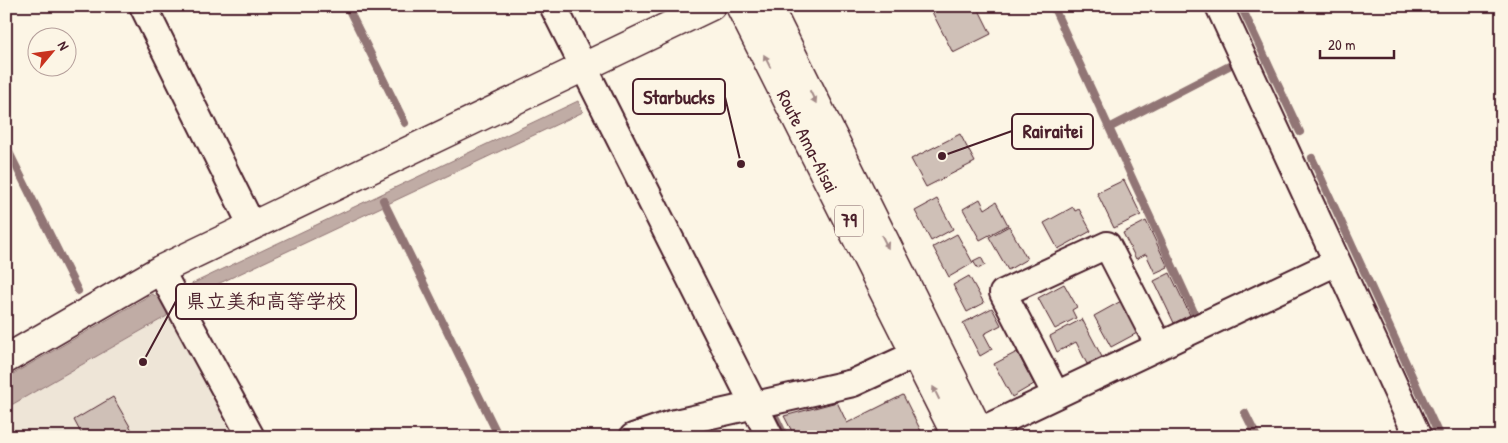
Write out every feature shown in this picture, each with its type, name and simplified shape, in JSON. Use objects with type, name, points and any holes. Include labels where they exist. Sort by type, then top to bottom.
[{"type":"main road","points":[[6,359],[160,270],[711,6]]},
{"type":"main road","name":"Route Ama-Aisai","points":[[740,6],[916,354],[973,435]]},
{"type":"main road","name":"Route Ama-Aisai","points":[[768,6],[973,435]]},
{"type":"street","points":[[143,6],[252,226]]},
{"type":"street","points":[[553,6],[770,437]]},
{"type":"street","points":[[1219,6],[1418,437]]},
{"type":"street","points":[[1056,395],[1003,293],[1108,245],[1159,346]]},
{"type":"street","points":[[973,435],[1337,262]]},
{"type":"street","points":[[160,270],[251,437]]},
{"type":"street","points":[[633,437],[671,424],[854,383],[916,354]]},
{"type":"shaded area","points":[[578,101],[583,112],[186,299],[181,289]]},
{"type":"shaded area","points":[[152,294],[164,300],[168,308],[167,316],[6,408],[6,378]]},
{"type":"shaded area","points":[[167,316],[175,316],[240,437],[6,437],[6,408]]},
{"type":"building","points":[[929,6],[977,6],[991,34],[953,53]]},
{"type":"building","points":[[960,134],[975,162],[926,187],[911,159]]},
{"type":"building","points":[[1124,180],[1141,215],[1114,228],[1097,193]]},
{"type":"building","points":[[937,199],[953,229],[931,241],[915,211]]},
{"type":"building","points":[[980,199],[985,209],[996,202],[1008,225],[980,240],[963,209]]},
{"type":"building","points":[[1073,207],[1075,211],[1079,209],[1091,231],[1058,249],[1044,223]]},
{"type":"building","points":[[1146,221],[1168,267],[1155,273],[1146,254],[1136,259],[1123,233]]},
{"type":"building","points":[[1009,226],[1027,259],[1008,270],[989,237]]},
{"type":"building","points":[[957,234],[973,263],[949,277],[933,247]]},
{"type":"building","points":[[981,257],[985,265],[978,269],[973,261]]},
{"type":"building","points":[[1170,273],[1190,315],[1174,323],[1154,281]]},
{"type":"building","points":[[969,276],[984,303],[967,312],[953,285]]},
{"type":"building","points":[[1064,284],[1077,307],[1072,310],[1076,318],[1055,329],[1038,298]]},
{"type":"building","points":[[1123,300],[1139,332],[1111,347],[1094,316]]},
{"type":"building","points":[[992,308],[1001,325],[984,334],[992,349],[980,356],[963,323]]},
{"type":"building","points":[[1082,319],[1102,357],[1087,364],[1076,342],[1057,352],[1050,336]]},
{"type":"building","points":[[1017,352],[1034,384],[1012,397],[994,364]]},
{"type":"building","points":[[903,395],[924,437],[795,437],[784,416],[837,402],[847,423]]},
{"type":"building","points":[[113,397],[136,437],[83,437],[74,420]]},
{"type":"waterway","points":[[347,6],[405,123]]},
{"type":"waterway","points":[[1053,6],[1198,321]]},
{"type":"waterway","points":[[1241,6],[1300,132]]},
{"type":"waterway","points":[[1109,128],[1229,66]]},
{"type":"waterway","points":[[6,146],[78,291]]},
{"type":"waterway","points":[[1312,158],[1440,437]]},
{"type":"waterway","points":[[383,200],[499,437]]},
{"type":"waterway","points":[[1245,413],[1257,437]]},
{"type":"waterway","points":[[776,418],[785,437]]},
{"type":"place","name":"Rairaitei","points":[[942,156]]},
{"type":"place","name":"Starbucks","points":[[741,164]]},
{"type":"place","name":"県立美和高等学校","points":[[143,362]]}]
